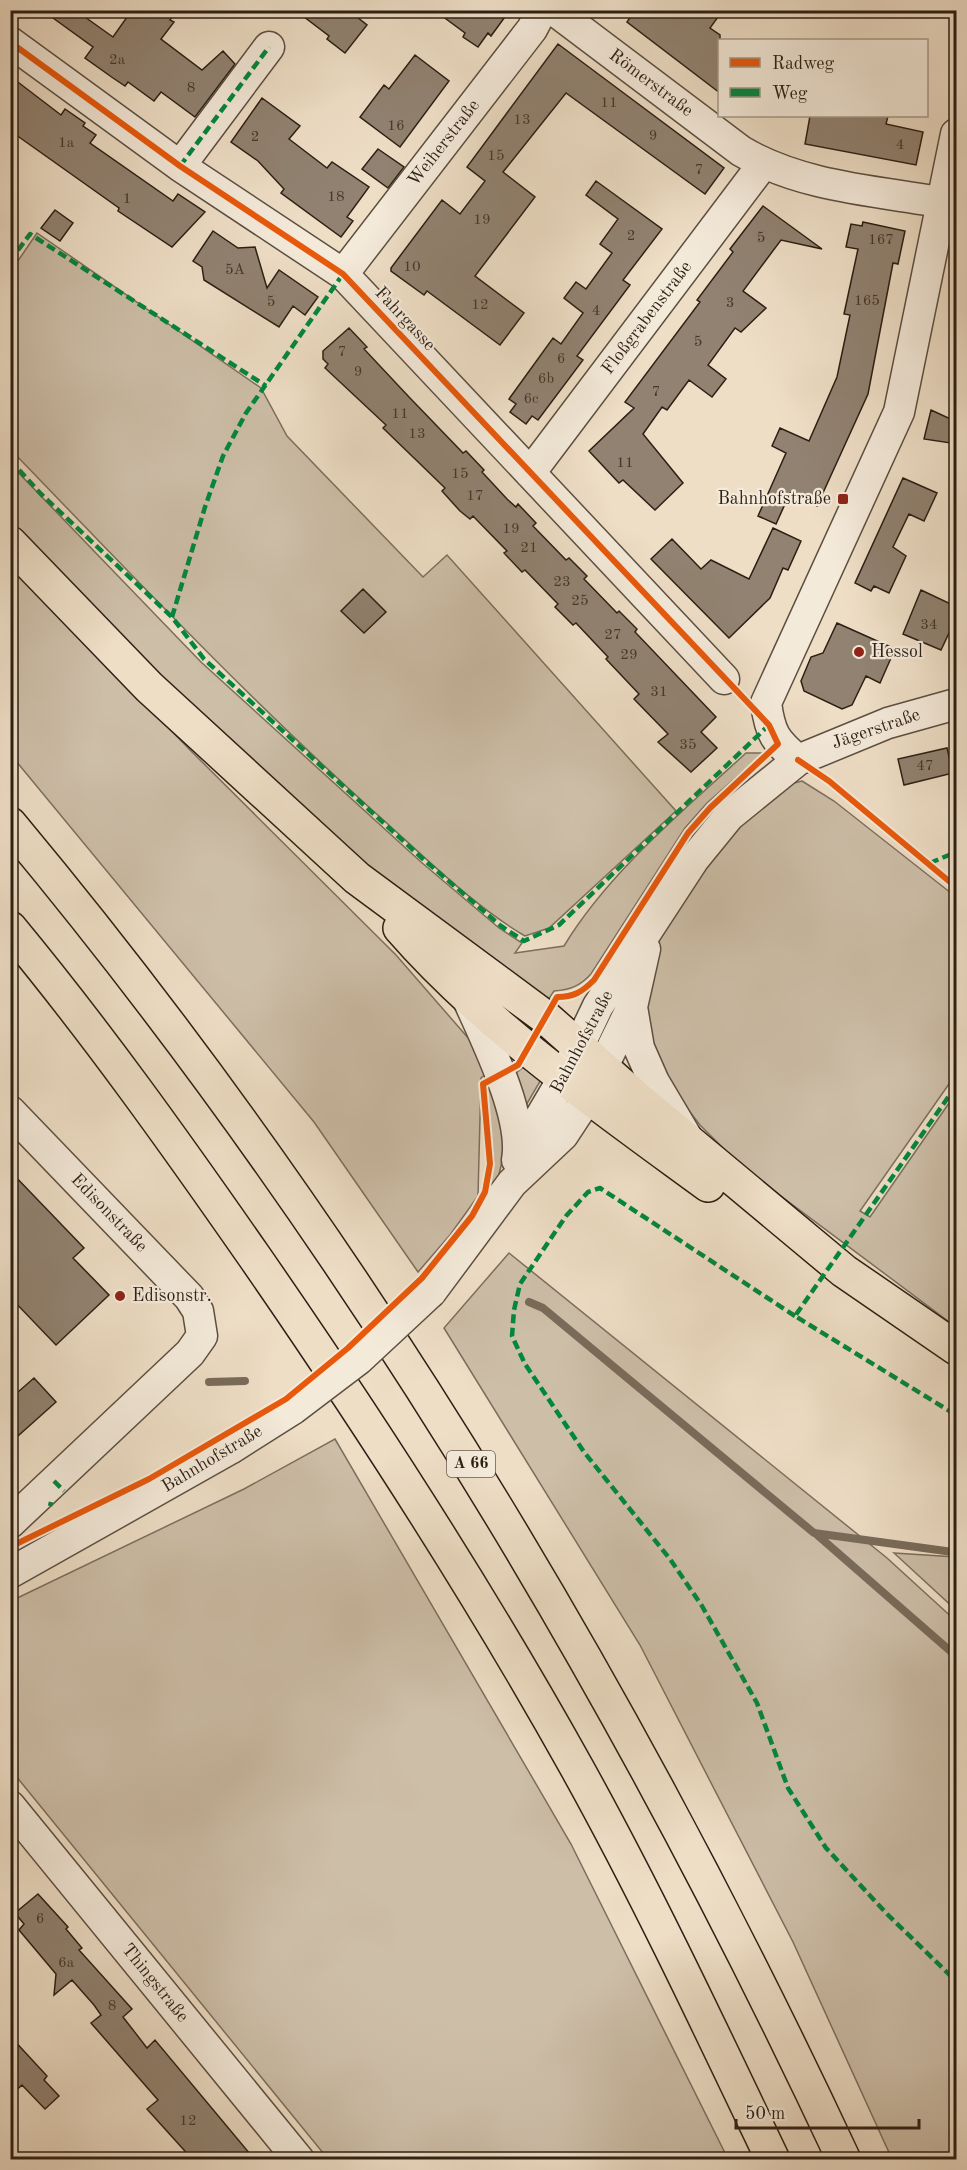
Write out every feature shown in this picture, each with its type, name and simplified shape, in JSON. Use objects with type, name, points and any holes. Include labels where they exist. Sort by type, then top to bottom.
[{"type":"main road","points":[[10,543],[149,687],[357,878],[545,1017],[691,1144],[844,1270]]},
{"type":"main road","name":"A 66","points":[[10,824],[79,906],[232,1109],[409,1368],[475,1470],[627,1730],[767,2000],[844,2160]]},
{"type":"main road","points":[[357,878],[422,953],[465,993],[576,1087],[747,1213],[844,1270],[957,1348]]},
{"type":"main road","points":[[10,928],[180,1149],[306,1331],[424,1508],[576,1767],[648,1902],[773,2160]]},
{"type":"street","name":"Weiherstraße","points":[[343,274],[532,29],[542,10]]},
{"type":"street","name":"Römerstraße","points":[[554,10],[741,151],[763,164],[792,176],[950,204]]},
{"type":"street","name":"Fahrgasse","points":[[10,42],[180,166],[343,274],[724,679]]},
{"type":"street","points":[[180,166],[269,47]]},
{"type":"street","points":[[798,760],[778,744],[772,732],[766,703],[899,412],[950,204],[957,134]]},
{"type":"street","name":"Floßgrabenstraße","points":[[530,473],[763,164]]},
{"type":"street","name":"Jägerstraße","points":[[798,760],[888,723],[957,704]]},
{"type":"street","name":"Bahnhofstraße","points":[[10,1573],[230,1449],[293,1409],[359,1359],[431,1292],[515,1169],[563,1135],[576,1087],[578,1046],[598,1006],[708,840],[749,798],[798,760]]},
{"type":"street","name":"Bahnhofstraße","points":[[576,1087],[602,1067],[632,1007],[649,931]]},
{"type":"street","points":[[465,993],[501,1074],[513,1118],[515,1169]]},
{"type":"street","name":"Bahnhofstraße","points":[[632,1007],[643,1056],[654,1082],[691,1144]]},
{"type":"street","name":"Edisonstraße","points":[[10,1111],[189,1297],[200,1320],[202,1335],[190,1353],[10,1523]]},
{"type":"street","name":"Thingstraße","points":[[10,1806],[299,2160]]},
{"type":"shaded area","points":[[37,233],[261,388],[287,436],[423,577],[447,555],[676,811],[549,928],[525,936],[484,908],[445,876],[324,766],[233,677],[11,450],[11,271]]},
{"type":"shaded area","points":[[10,464],[201,662],[421,862],[499,928],[522,943],[515,953],[564,946],[602,893],[672,820],[746,753],[764,753],[707,803],[685,828],[591,974],[574,987],[554,991],[546,1003],[384,882],[167,687],[11,524]]},
{"type":"shaded area","points":[[10,564],[189,749],[396,955],[476,1047],[488,1072],[481,1078],[478,1196],[450,1235],[418,1272],[314,1122],[11,755]]},
{"type":"shaded area","points":[[802,781],[834,801],[956,897],[956,1074],[860,1211],[870,1217],[956,1093],[956,1327],[742,1167],[700,1125],[662,1076],[644,1010],[652,949],[682,898],[736,828],[786,785]]},
{"type":"shaded area","points":[[525,1066],[542,1078],[525,1107],[512,1076]]},
{"type":"shaded area","points":[[492,1083],[500,1109],[503,1134],[502,1160],[495,1186],[490,1184],[494,1161],[486,1093]]},
{"type":"shaded area","points":[[509,1253],[887,1558],[956,1621],[956,2159],[892,2159],[793,1942],[640,1645],[444,1328]]},
{"type":"shaded area","points":[[335,1439],[571,1844],[728,2159],[328,2159],[11,1770],[11,1601],[244,1489]]},
{"type":"shaded area","points":[[894,1553],[956,1557],[956,1610]]},
{"type":"building","points":[[42,10],[75,10],[113,37],[132,10],[177,10],[170,20],[174,22],[161,39],[202,70],[223,51],[235,64],[195,117],[161,92],[154,101],[128,82],[125,86],[113,78],[85,58],[93,47]]},
{"type":"building","points":[[295,10],[348,10],[367,25],[345,53],[327,39],[329,36]]},
{"type":"building","points":[[434,10],[510,10],[491,36],[488,33],[478,47],[463,37],[465,33]]},
{"type":"building","points":[[635,10],[723,10],[710,28],[720,35],[718,39],[718,91],[627,22]]},
{"type":"building","points":[[558,44],[724,168],[705,194],[566,93],[503,172],[535,197],[475,276],[524,313],[500,345],[427,291],[424,295],[391,271],[391,268],[442,200],[460,214],[485,181],[467,167]]},
{"type":"building","points":[[415,55],[449,81],[400,147],[360,117],[384,85],[389,89]]},
{"type":"building","points":[[10,76],[61,115],[65,109],[85,123],[83,126],[96,135],[90,143],[173,201],[178,194],[205,212],[172,247],[118,211],[119,208],[19,137],[10,128]]},
{"type":"building","points":[[262,98],[300,126],[289,139],[327,168],[332,162],[369,187],[347,217],[353,221],[341,237],[281,193],[284,189],[258,161],[231,142]]},
{"type":"building","points":[[810,117],[888,117],[886,124],[923,132],[916,165],[805,144]]},
{"type":"building","points":[[378,149],[404,167],[388,188],[362,169]]},
{"type":"building","points":[[596,181],[662,229],[623,280],[630,285],[577,356],[583,360],[538,420],[532,416],[526,424],[510,412],[516,404],[509,399],[553,338],[561,344],[583,313],[564,298],[576,282],[586,289],[612,253],[600,244],[618,219],[586,195]]},
{"type":"building","points":[[763,206],[822,249],[781,240],[743,291],[766,308],[741,332],[735,328],[708,365],[726,379],[712,397],[689,380],[667,410],[662,407],[643,434],[683,483],[655,510],[623,480],[619,483],[589,451],[634,408],[625,402],[700,302],[697,300],[733,252],[730,249]]},
{"type":"building","points":[[55,210],[73,223],[60,241],[41,228]]},
{"type":"building","points":[[863,222],[905,231],[898,264],[893,263],[868,394],[817,506],[790,493],[776,524],[758,516],[786,453],[772,446],[780,428],[809,441],[837,377],[850,315],[844,314],[858,249],[846,247],[851,224],[862,226]]},
{"type":"building","points":[[213,231],[238,248],[255,247],[267,288],[279,270],[318,297],[305,315],[293,306],[279,327],[204,280],[202,267],[193,261]]},
{"type":"building","points":[[349,328],[367,347],[364,349],[409,397],[463,453],[466,451],[507,499],[516,507],[518,504],[536,523],[533,526],[566,560],[569,558],[587,576],[584,579],[617,613],[619,611],[637,629],[635,632],[716,717],[701,732],[717,748],[691,772],[658,742],[668,734],[634,699],[639,694],[606,659],[608,657],[576,623],[573,625],[555,607],[558,604],[525,570],[522,572],[504,553],[507,551],[473,516],[470,519],[460,511],[442,491],[445,488],[383,428],[386,425],[325,368],[328,364],[323,359],[323,351]]},
{"type":"building","points":[[931,410],[957,422],[957,444],[924,439]]},
{"type":"building","points":[[903,478],[937,493],[924,521],[909,514],[893,547],[906,556],[889,593],[874,586],[871,591],[855,583]]},
{"type":"building","points":[[773,528],[801,541],[788,570],[783,568],[770,598],[729,638],[651,559],[672,539],[701,569],[711,560],[749,579]]},
{"type":"building","points":[[363,589],[386,612],[364,633],[341,611]]},
{"type":"building","points":[[921,590],[957,607],[957,616],[941,650],[903,634]]},
{"type":"building","points":[[837,623],[895,649],[880,683],[866,676],[852,705],[842,709],[804,691],[801,681],[811,657],[823,653]]},
{"type":"building","points":[[947,748],[953,773],[904,785],[898,759]]},
{"type":"building","points":[[10,1171],[84,1248],[73,1258],[109,1295],[56,1345],[10,1297]]},
{"type":"building","points":[[34,1378],[56,1402],[10,1443],[10,1399]]},
{"type":"building","points":[[38,1894],[68,1927],[66,1929],[82,1948],[79,1950],[132,2009],[123,2017],[147,2048],[155,2040],[255,2160],[193,2160],[147,2109],[158,2100],[91,2023],[101,2015],[94,2005],[72,1980],[54,1995],[56,1974],[19,1930],[24,1924],[15,1913]]},
{"type":"building","points":[[10,2036],[47,2076],[44,2080],[59,2096],[45,2109],[22,2085],[10,2096]]},
{"type":"waterway","points":[[529,1302],[543,1308],[814,1533],[953,1552],[956,1550]]},
{"type":"waterway","points":[[209,1382],[245,1381]]},
{"type":"waterway","points":[[815,1533],[956,1656]]},
{"type":"marked path","points":[[180,166],[269,47]]},
{"type":"marked path","points":[[10,261],[30,234],[266,386]]},
{"type":"marked path","points":[[172,617],[223,456],[246,413],[343,274]]},
{"type":"marked path","points":[[10,460],[41,494],[172,617],[204,659],[423,859],[501,926],[524,941],[559,925],[769,725],[765,721]]},
{"type":"marked path","points":[[930,863],[956,852]]},
{"type":"marked path","points":[[956,1086],[795,1316],[956,1415]]},
{"type":"marked path","points":[[795,1316],[600,1188],[588,1192],[566,1216],[520,1284],[514,1310],[512,1336],[525,1364],[584,1452],[670,1559],[702,1606],[757,1703],[788,1788],[826,1848],[887,1914],[956,1981]]},
{"type":"marked path","points":[[54,1481],[64,1491]]},
{"type":"marked path","points":[[50,1506],[51,1502]]},
{"type":"cycle path","points":[[10,42],[180,166],[343,274],[769,725],[778,744],[710,808],[688,833],[594,980],[577,993],[557,997],[518,1065],[483,1084],[490,1164],[485,1192],[472,1216],[422,1278],[348,1348],[286,1399],[149,1479],[10,1547]]},
{"type":"cycle path","points":[[798,760],[829,781],[956,887]]},
{"type":"place","name":"Bahnhofstraße","points":[[843,499]]},
{"type":"place","name":"Hessol","points":[[859,652]]},
{"type":"place","name":"Edisonstr.","points":[[120,1296]]}]
